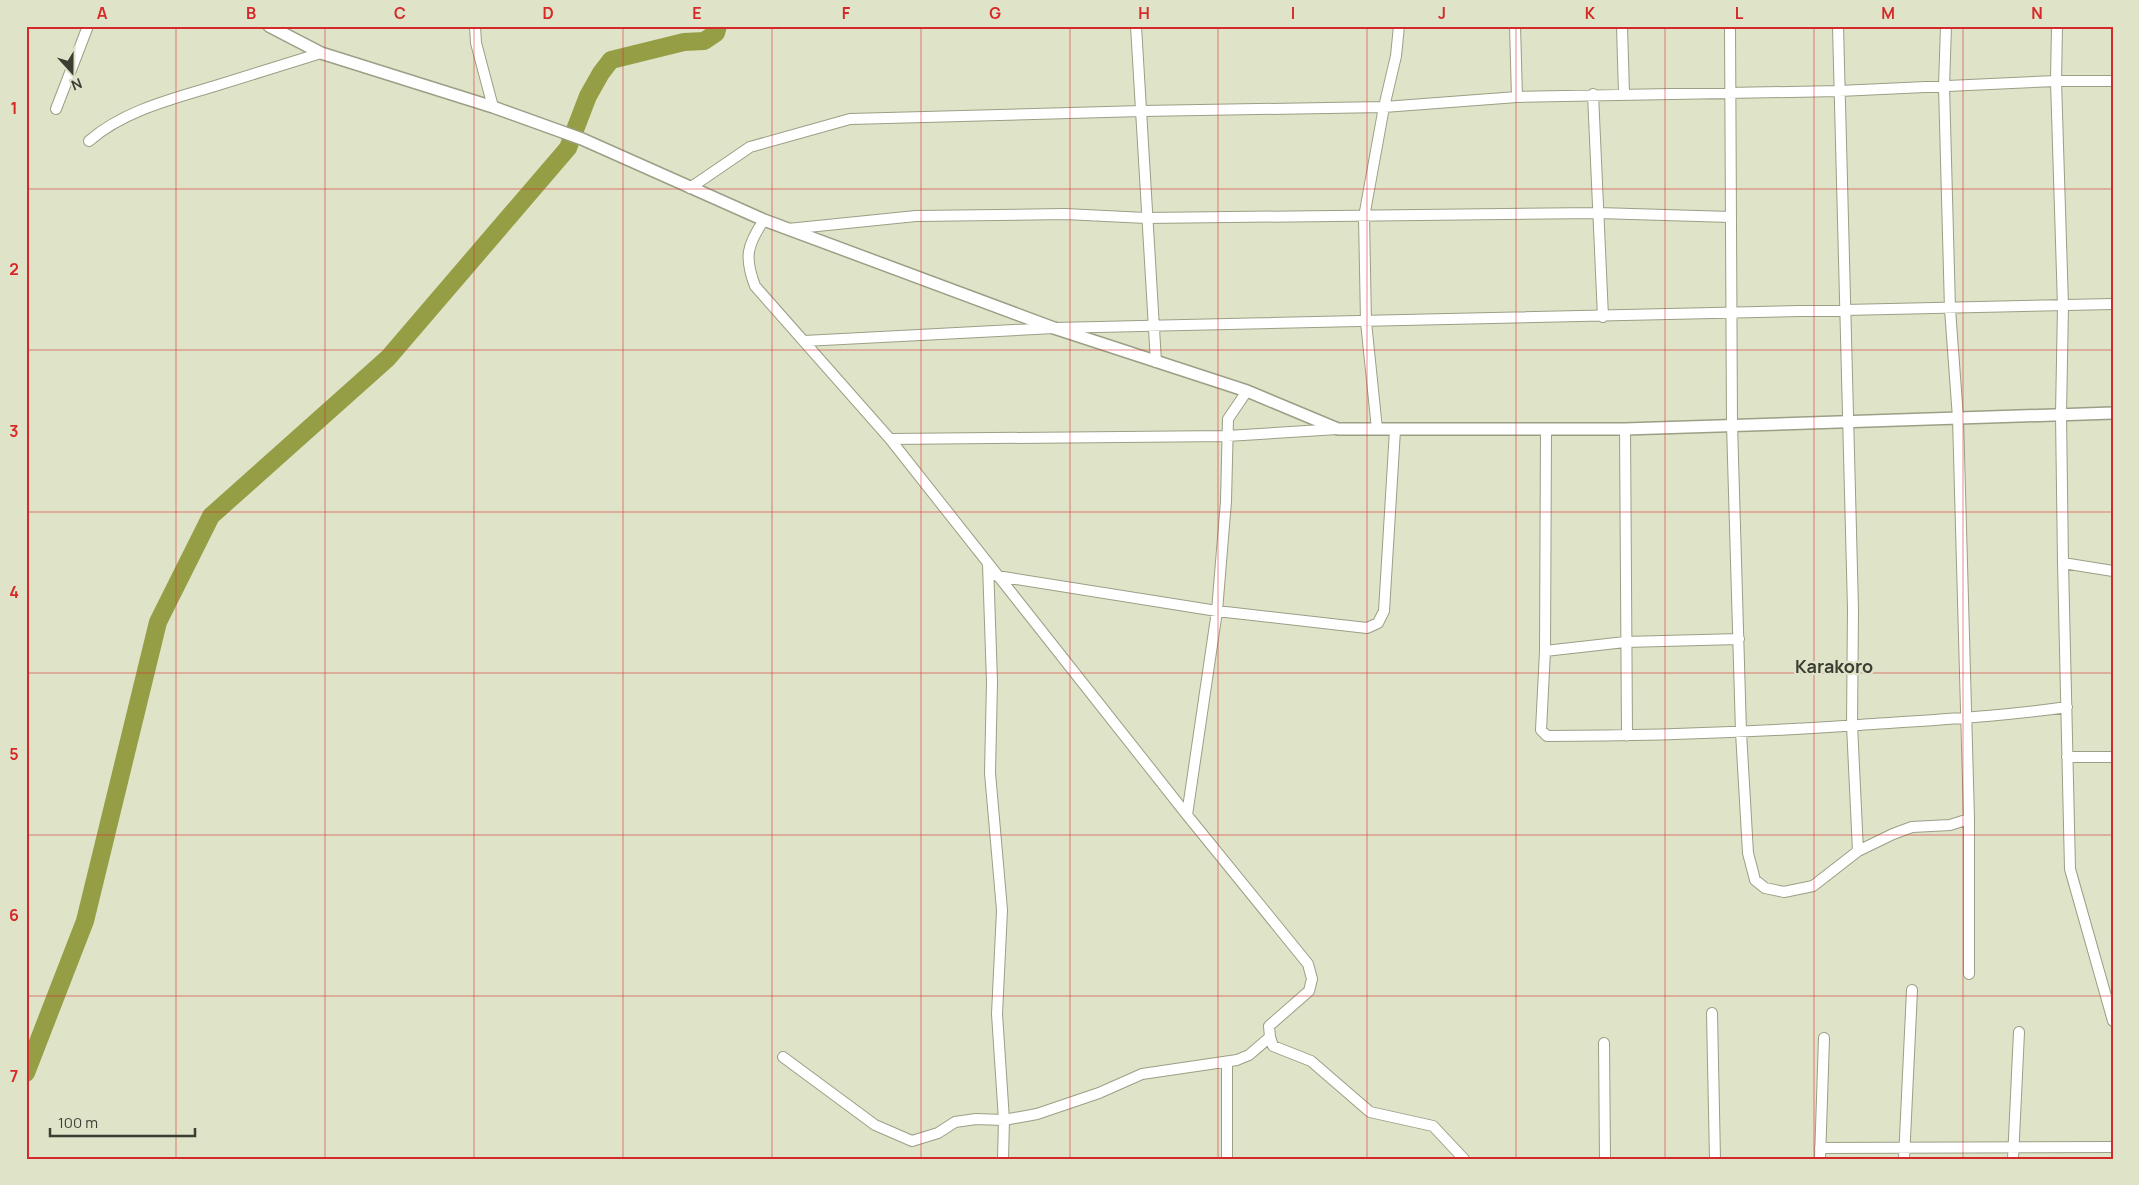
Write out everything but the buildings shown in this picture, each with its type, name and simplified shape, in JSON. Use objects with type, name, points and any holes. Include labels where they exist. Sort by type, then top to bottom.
[{"type":"street","points":[[56,109],[88,26]]},
{"type":"street","points":[[269,26],[288,31],[321,52],[493,107],[572,135],[764,220],[1054,328],[1247,391],[1338,429]]},
{"type":"street","points":[[474,26],[476,43],[493,107]]},
{"type":"street","points":[[1136,26],[1156,362]]},
{"type":"street","points":[[1377,429],[1366,322],[1364,217],[1384,107],[1396,56],[1399,26]]},
{"type":"street","points":[[1515,26],[1517,97]]},
{"type":"street","points":[[1622,26],[1624,94]]},
{"type":"street","points":[[1730,26],[1732,424],[1741,732],[1748,853],[1756,880],[1765,888],[1784,892],[1812,886],[1858,851],[1893,834],[1912,826],[1950,824],[1969,819]]},
{"type":"street","points":[[1838,26],[1852,609],[1852,726],[1858,851]]},
{"type":"street","points":[[1946,26],[1944,86],[1950,309],[1958,418],[1969,819],[1969,974]]},
{"type":"street","points":[[2057,26],[2056,81],[2063,306],[2061,414],[2062,563],[2070,869],[2113,1021]]},
{"type":"street","points":[[89,142],[102,130],[144,110],[321,52]]},
{"type":"street","points":[[690,188],[750,147],[850,119],[1384,107],[1517,97],[1593,94],[1839,91],[2056,81],[2113,81]]},
{"type":"street","points":[[1593,94],[1603,317]]},
{"type":"street","points":[[788,229],[916,216],[1065,214],[1146,218],[1598,213],[1731,217]]},
{"type":"street","points":[[764,220],[753,237],[747,254],[749,270],[755,286],[890,439],[1187,815],[1308,964],[1312,979],[1309,991],[1269,1026],[1273,1046],[1311,1061],[1370,1112],[1433,1126],[1464,1159]]},
{"type":"street","points":[[804,341],[1054,328],[2113,304]]},
{"type":"street","points":[[1187,815],[1217,611],[1226,501],[1228,419],[1247,391]]},
{"type":"street","points":[[890,439],[1227,436],[1338,429],[1625,428],[1732,424],[1847,423],[2113,413]]},
{"type":"street","points":[[1625,428],[1627,736]]},
{"type":"street","points":[[1546,429],[1545,651],[1542,730],[1547,736],[1627,736],[1852,726],[1966,718],[2067,707]]},
{"type":"street","points":[[998,576],[1217,611],[1367,628],[1378,622],[1384,611],[1395,430]]},
{"type":"street","points":[[2062,563],[2113,572]]},
{"type":"street","points":[[988,564],[992,682],[990,773],[1002,910],[997,1014],[1004,1120],[1003,1159]]},
{"type":"street","points":[[1545,651],[1625,642],[1739,639]]},
{"type":"street","points":[[2067,757],[2113,757]]},
{"type":"street","points":[[1904,1159],[1912,990]]},
{"type":"street","points":[[1712,1013],[1715,1159]]},
{"type":"street","points":[[2012,1159],[2019,1032]]},
{"type":"street","points":[[783,1057],[875,1125],[912,1142],[938,1133],[955,1122],[976,1119],[1004,1120],[1036,1114],[1068,1104],[1142,1074],[1226,1062],[1249,1055],[1270,1038]]},
{"type":"street","points":[[1824,1038],[1820,1154],[1904,1147],[2013,1146],[2113,1148]]},
{"type":"street","points":[[1604,1043],[1604,1159]]},
{"type":"street","points":[[1226,1062],[1227,1159]]},
{"type":"waterway","points":[[26,1073],[85,921],[158,622],[211,516],[388,358],[568,148],[588,96],[611,60],[684,42],[704,41],[716,33],[718,26]]},
{"type":"district","name":"Karakoro","points":[[1834,667]]}]
